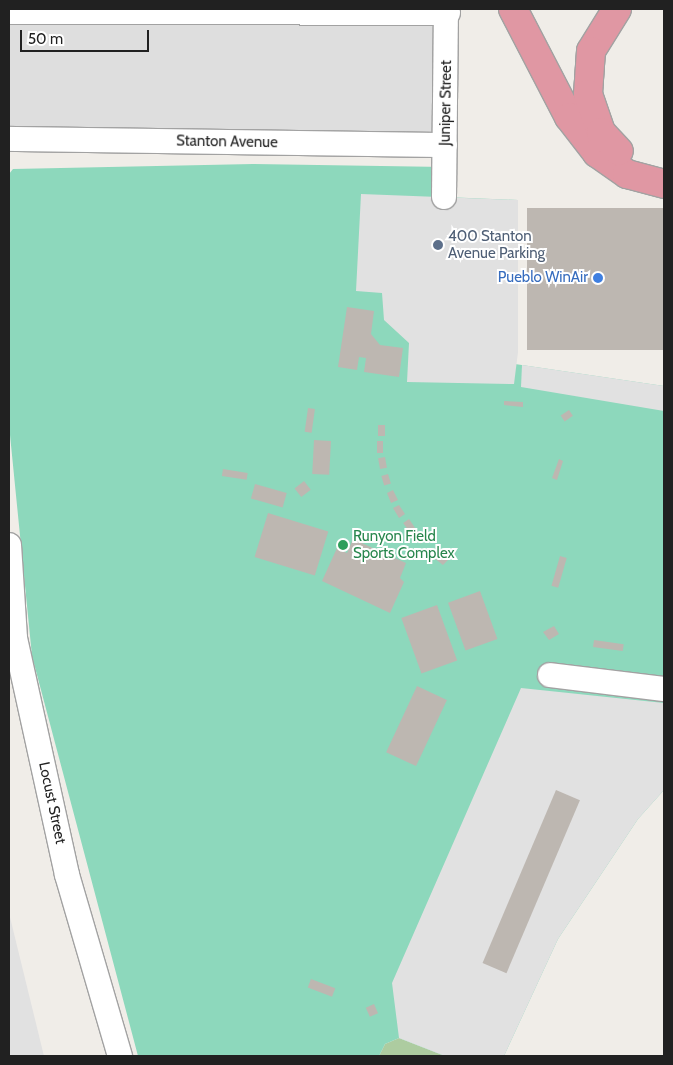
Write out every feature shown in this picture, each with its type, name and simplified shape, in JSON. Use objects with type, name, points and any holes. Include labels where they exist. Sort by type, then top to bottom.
[{"type":"highway","points":[[513,9],[569,117],[597,153],[627,174],[664,184]]},
{"type":"highway","points":[[617,9],[591,51],[588,94],[592,114],[601,132],[624,156],[641,163],[664,168]]},
{"type":"street","points":[[9,12],[447,11]]},
{"type":"street","name":"Juniper Street","points":[[444,197],[447,11]]},
{"type":"street","name":"Stanton Avenue","points":[[9,140],[445,145]]},
{"type":"street","name":"Locust Street","points":[[9,545],[15,638],[67,875],[120,1056]]},
{"type":"street","points":[[550,675],[664,689]]},
{"type":"street","points":[[108,1056],[109,1015]]},
{"type":"shaded area","points":[[9,9],[446,9],[446,139],[9,139]]},
{"type":"shaded area","name":"400 Stanton Avenue Parking","points":[[361,194],[518,200],[518,352],[514,384],[407,382],[409,343],[384,320],[382,293],[356,291]]},
{"type":"shaded area","points":[[522,365],[664,386],[664,411],[521,387]]},
{"type":"shaded area","points":[[521,688],[664,703],[664,790],[638,819],[558,939],[504,1056],[445,1056],[399,1038],[392,983]]},
{"type":"shaded area","points":[[9,913],[44,1056],[9,1056]]},
{"type":"green space","name":"Runyon Field Sports Complex","points":[[253,164],[445,167],[445,197],[518,200],[515,364],[664,386],[664,790],[638,819],[558,939],[504,1056],[445,1056],[399,1038],[385,1044],[379,1056],[138,1056],[32,656],[10,435],[9,174],[13,169]]},
{"type":"green space","points":[[399,1038],[445,1056],[379,1056],[385,1044]]},
{"type":"building","points":[[527,208],[664,208],[664,350],[527,350]]},
{"type":"building","points":[[347,307],[374,311],[371,334],[380,345],[403,348],[399,377],[364,372],[366,358],[359,357],[357,370],[338,367]]},
{"type":"building","points":[[504,401],[523,402],[523,407],[504,405]]},
{"type":"building","points":[[308,408],[315,409],[312,433],[305,432]]},
{"type":"building","points":[[569,410],[573,416],[565,421],[561,416]]},
{"type":"building","points":[[378,425],[385,425],[385,436],[378,436]]},
{"type":"building","points":[[314,440],[331,441],[329,475],[312,474]]},
{"type":"building","points":[[377,441],[383,441],[383,453],[377,453]]},
{"type":"building","points":[[385,457],[387,468],[380,469],[378,458]]},
{"type":"building","points":[[559,459],[563,461],[557,480],[552,478]]},
{"type":"building","points":[[223,469],[248,473],[247,480],[222,476]]},
{"type":"building","points":[[388,474],[391,484],[384,486],[381,476]]},
{"type":"building","points":[[304,481],[311,490],[301,497],[295,488]]},
{"type":"building","points":[[255,484],[287,493],[283,508],[251,498]]},
{"type":"building","points":[[393,490],[398,500],[391,503],[387,493]]},
{"type":"building","points":[[399,505],[405,514],[399,518],[393,508]]},
{"type":"building","points":[[268,513],[328,531],[315,575],[255,557]]},
{"type":"building","points":[[409,519],[415,528],[409,532],[403,523]]},
{"type":"building","points":[[418,531],[426,539],[421,544],[413,536]]},
{"type":"building","points":[[353,539],[406,563],[400,578],[404,582],[390,613],[322,581],[337,548],[347,553]]},
{"type":"building","points":[[439,553],[448,560],[443,565],[434,558]]},
{"type":"building","points":[[560,556],[567,558],[558,588],[551,586]]},
{"type":"building","points":[[480,591],[497,639],[465,651],[448,603]]},
{"type":"building","points":[[437,605],[457,660],[421,673],[401,618]]},
{"type":"building","points":[[554,626],[559,634],[549,640],[543,632]]},
{"type":"building","points":[[594,640],[624,644],[623,651],[593,647]]},
{"type":"building","points":[[417,686],[447,700],[416,766],[386,752]]},
{"type":"building","points":[[556,790],[580,800],[506,973],[483,963]]},
{"type":"building","points":[[311,979],[335,988],[332,997],[308,987]]},
{"type":"building","points":[[374,1004],[378,1013],[370,1017],[366,1008]]},
{"type":"place","name":"400 Stanton Avenue Parking","points":[[438,245]]},
{"type":"place","name":"Pueblo WinAir","points":[[598,278]]},
{"type":"place","name":"Runyon Field Sports Complex","points":[[343,545]]}]
